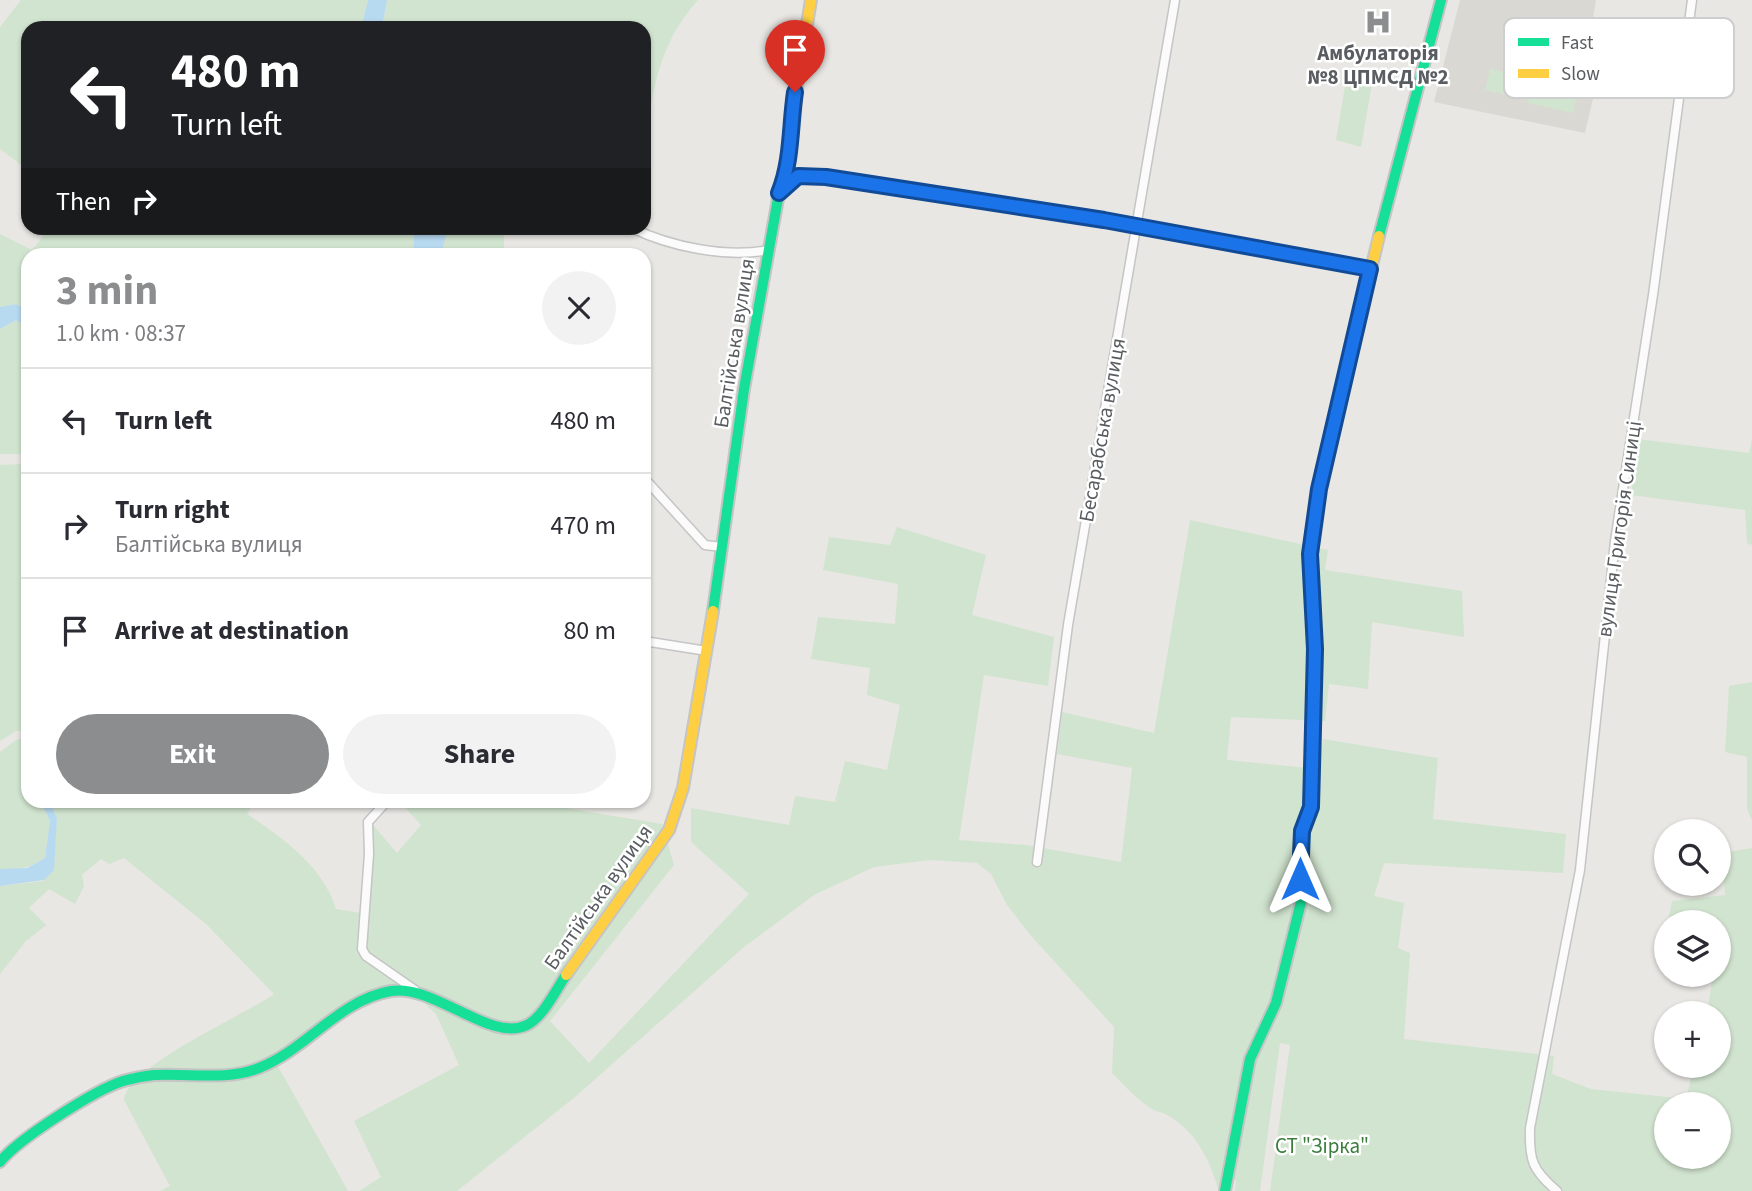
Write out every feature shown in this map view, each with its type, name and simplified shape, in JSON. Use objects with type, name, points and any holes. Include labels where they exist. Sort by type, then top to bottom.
[{"type":"street","name":"Балтійська вулиця","points":[[415,990],[469,1012],[487,1024],[505,1029],[527,1025],[545,1005],[669,830],[683,788],[707,651],[744,388],[779,193],[788,172],[790,125],[811,0]]},
{"type":"street","name":"Бесарабська вулиця","points":[[1037,862],[1068,625],[1175,0]]},
{"type":"street","points":[[1225,1191],[1250,1059],[1276,1003],[1301,902],[1299,856],[1312,794],[1315,649],[1310,554],[1319,489],[1370,269],[1441,0]]},
{"type":"street","name":"вулиця Григорія Синиці","points":[[1690,18],[1692,0]]},
{"type":"street","name":"вулиця Григорія Синиці","points":[[1557,1191],[1540,1176],[1529,1156],[1530,1128],[1546,1058],[1580,870],[1615,541],[1653,295],[1679,98]]},
{"type":"street","points":[[779,193],[798,176],[826,177],[966,197],[1370,269]]},
{"type":"street","points":[[650,235],[667,242],[731,253],[769,250]]},
{"type":"street","points":[[651,486],[705,545],[722,547]]},
{"type":"street","points":[[651,642],[707,651]]},
{"type":"street","points":[[381,808],[368,822],[369,854],[362,949],[366,956],[415,990]]},
{"type":"street","points":[[0,1162],[8,1152],[122,1082],[146,1077],[230,1076],[259,1068],[286,1053],[358,1003],[391,991],[415,990]]},
{"type":"shaded area","points":[[1460,0],[1596,0],[1593,18],[1504,18],[1504,98],[1593,98],[1585,133],[1434,102]]},
{"type":"green space","points":[[21,0],[368,0],[363,21],[21,21],[21,165],[0,149],[0,27]]},
{"type":"green space","points":[[387,0],[698,0],[673,36],[665,54],[651,107],[651,21],[383,21]]},
{"type":"green space","points":[[1490,69],[1504,72],[1504,94],[1485,90]]},
{"type":"green space","points":[[1346,80],[1372,84],[1361,147],[1336,140]]},
{"type":"green space","points":[[1529,98],[1576,98],[1573,113],[1528,103]]},
{"type":"green space","points":[[0,234],[28,248],[21,248],[21,306],[16,304],[0,307]]},
{"type":"green space","points":[[44,235],[414,235],[413,248],[34,248]]},
{"type":"green space","points":[[446,235],[504,235],[504,248],[443,248]]},
{"type":"green space","points":[[16,320],[21,323],[21,454],[0,454],[0,329]]},
{"type":"green space","points":[[1638,439],[1749,453],[1752,440],[1752,545],[1747,543],[1745,510],[1631,495]]},
{"type":"green space","points":[[21,464],[21,731],[16,731],[0,741],[0,465]]},
{"type":"green space","name":"СТ \"Зірка\"","points":[[1190,520],[1328,550],[1325,570],[1462,591],[1464,637],[1372,622],[1368,689],[1329,684],[1325,721],[1231,717],[1227,760],[1319,769],[1323,739],[1438,758],[1433,819],[1566,834],[1563,873],[1384,863],[1374,896],[1404,903],[1398,948],[1410,953],[1404,1039],[1554,1056],[1552,1074],[1591,1089],[1654,1096],[1654,1169],[1731,1169],[1731,1092],[1688,1092],[1691,1078],[1731,1078],[1731,1001],[1709,1001],[1711,987],[1731,987],[1731,910],[1670,910],[1672,901],[1731,896],[1731,852],[1752,848],[1752,1191],[1270,1191],[1290,1045],[1280,1043],[1260,1191],[1235,1191],[1236,1180],[1218,1189],[1206,1157],[1186,1129],[1177,1121],[1146,1105],[1112,1073],[1114,1027],[1032,937],[1007,905],[991,874],[977,863],[930,860],[874,867],[814,895],[744,947],[575,1097],[457,1191],[359,1191],[381,1177],[354,1121],[459,1065],[436,1014],[406,986],[384,989],[271,1054],[348,1191],[160,1191],[170,1186],[124,1100],[130,1087],[165,1057],[274,994],[206,924],[124,858],[109,864],[101,859],[82,875],[84,886],[75,904],[49,889],[29,908],[46,925],[26,941],[0,974],[0,886],[44,881],[57,818],[53,808],[250,808],[247,814],[288,843],[312,866],[322,879],[336,909],[361,913],[365,816],[397,853],[421,825],[405,808],[565,808],[662,824],[674,865],[550,1021],[589,1063],[749,894],[691,842],[691,808],[789,825],[795,796],[835,802],[845,761],[887,770],[900,705],[867,695],[870,668],[811,659],[818,617],[895,624],[898,584],[823,570],[829,537],[890,545],[897,527],[986,555],[972,615],[1054,637],[1048,686],[984,675],[959,840],[1026,845],[1121,862],[1132,768],[1057,754],[1062,712],[1154,733]]},
{"type":"green space","points":[[1752,682],[1752,820],[1747,809],[1747,757],[1725,752],[1729,686]]},
{"type":"green space","points":[[21,739],[21,808],[44,808],[50,821],[45,858],[23,868],[6,870],[0,869],[0,752]]},
{"type":"water","points":[[368,0],[387,0],[383,21],[363,21]]},
{"type":"water","points":[[414,235],[446,235],[443,248],[413,248]]},
{"type":"water","points":[[16,304],[21,306],[21,323],[16,320],[0,329],[0,307]]},
{"type":"water","points":[[44,808],[53,808],[57,818],[54,870],[44,880],[0,886],[0,869],[27,868],[45,858],[50,821]]},
{"type":"traffic: fast","points":[[1379,236],[1441,0]]},
{"type":"traffic: fast","points":[[713,611],[744,389],[779,193],[787,172],[790,127]]},
{"type":"traffic: fast","points":[[1225,1191],[1250,1059],[1276,1003],[1301,902],[1299,856],[1302,831],[1311,805]]},
{"type":"traffic: fast","points":[[0,1162],[39,1129],[110,1086],[150,1075],[221,1075],[259,1068],[293,1049],[339,1014],[372,996],[391,991],[408,991],[444,1003],[479,1020],[512,1028],[533,1021],[549,1003],[566,975]]},
{"type":"traffic: slow","points":[[790,127],[811,0]]},
{"type":"traffic: slow","points":[[1311,805],[1315,649],[1310,554],[1319,489],[1379,236]]},
{"type":"traffic: slow","points":[[566,975],[669,830],[683,788],[713,611]]},
{"type":"place","name":"Амбулаторія №8 ЦПМСД №2","points":[[1378,22]]},
{"type":"route","points":[[795,92],[787,148],[788,172],[779,193],[798,176],[826,177],[1104,220],[1370,269],[1319,489],[1310,554],[1315,649],[1311,807],[1302,831],[1300,879]]}]
